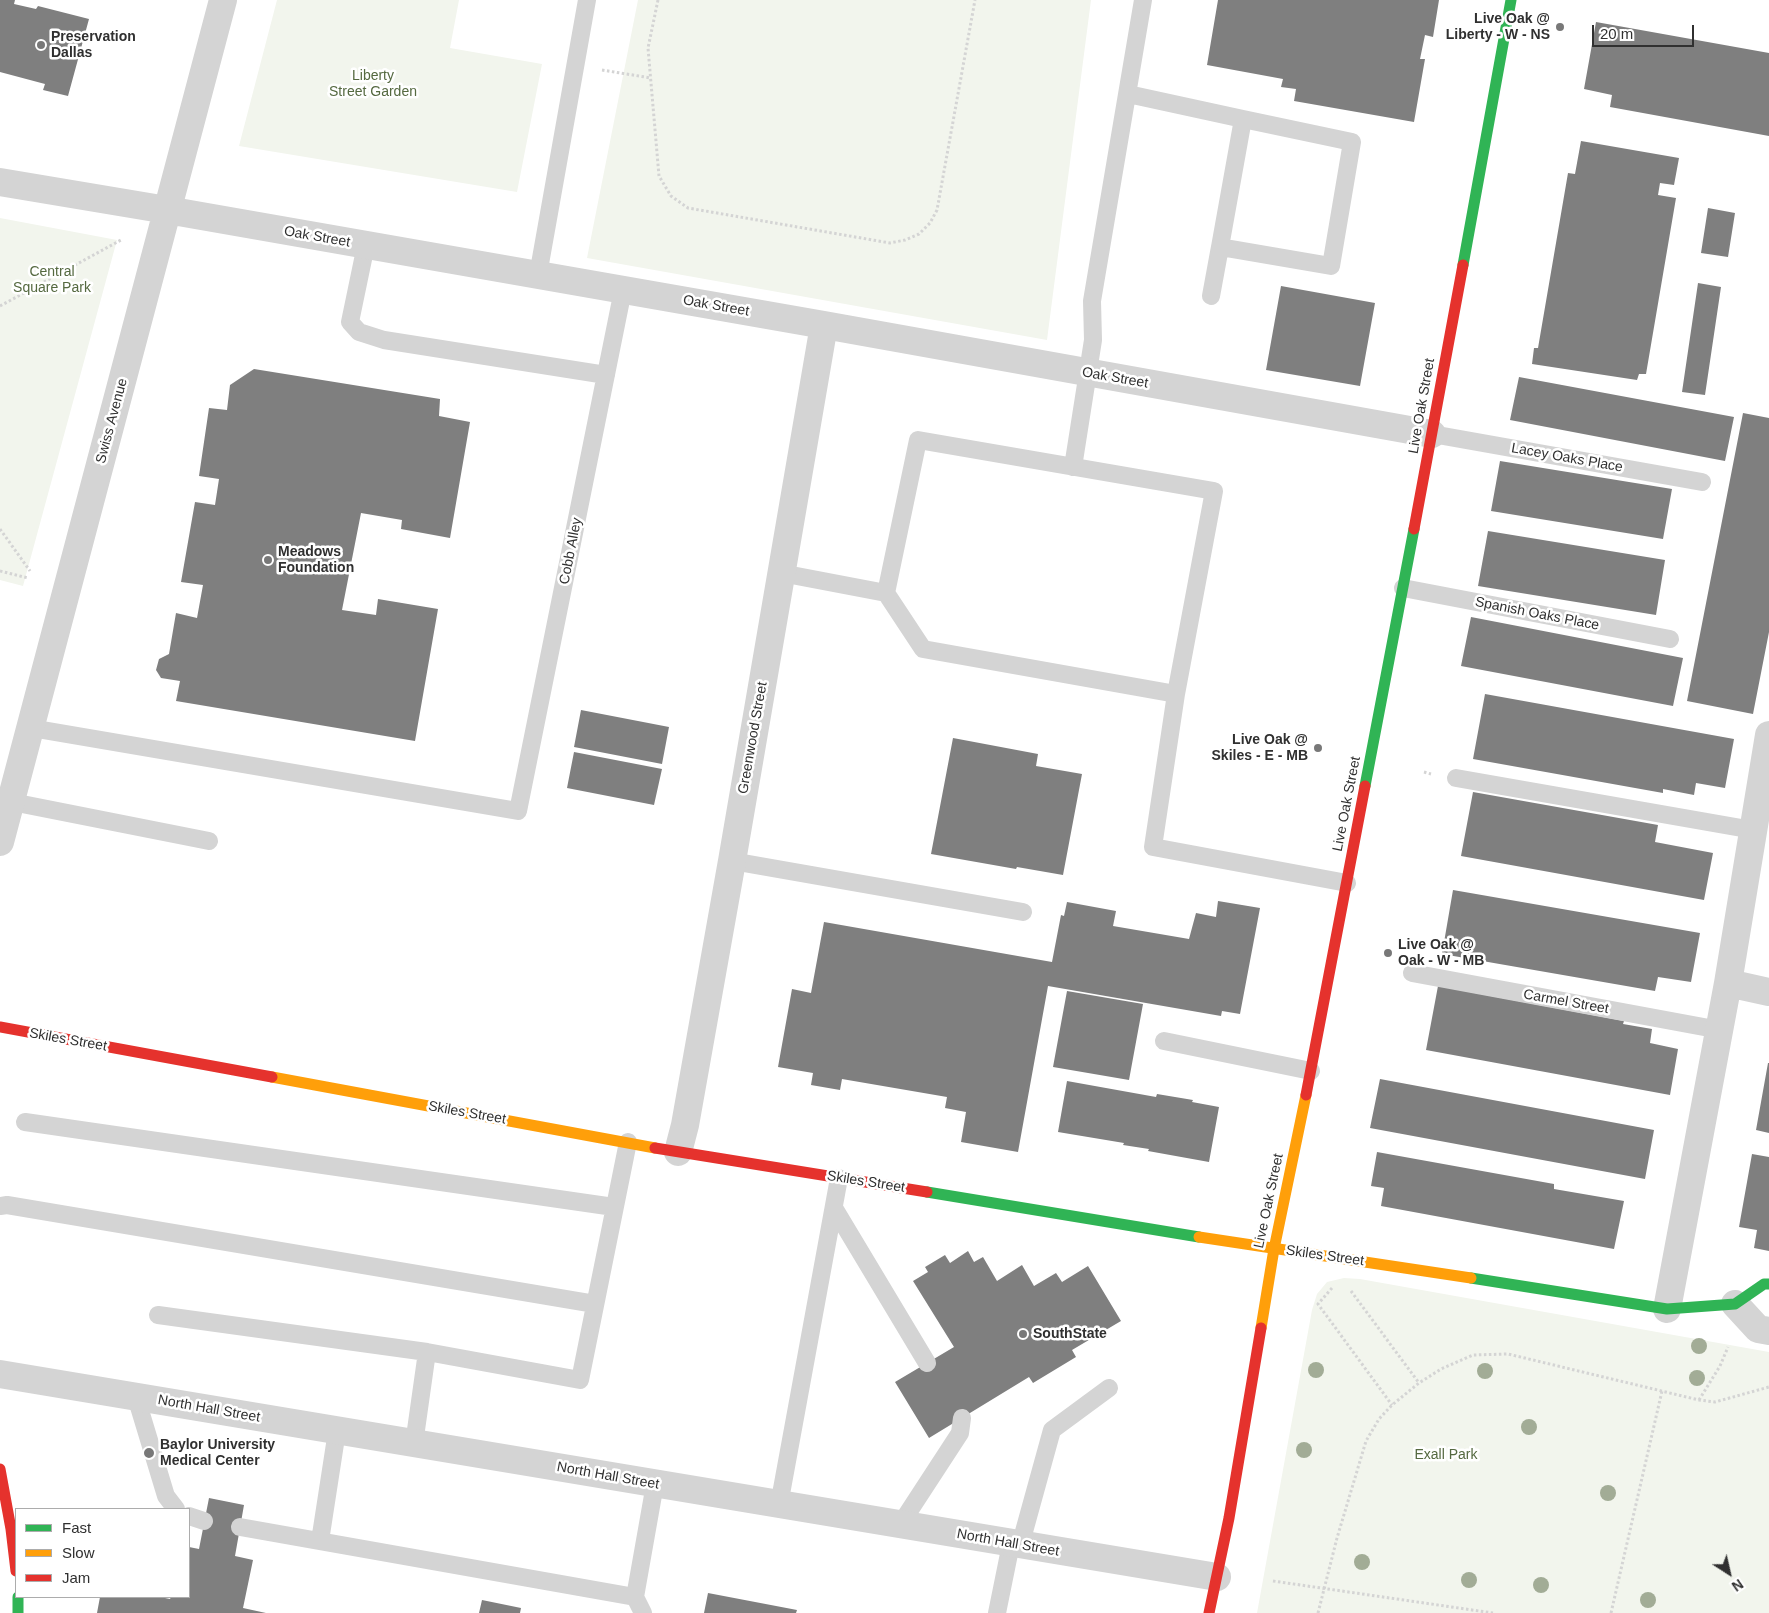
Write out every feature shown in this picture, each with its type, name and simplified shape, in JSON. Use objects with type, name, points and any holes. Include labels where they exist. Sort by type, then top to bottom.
[{"type":"street","name":"Swiss Avenue","points":[[0,842],[223,0]]},
{"type":"street","name":"Live Oak Street","points":[[1209,1613],[1229,1518],[1274,1249],[1312,1071],[1432,434],[1511,0]]},
{"type":"street","name":"Oak Street","points":[[0,182],[824,324],[1086,373],[1432,434]]},
{"type":"street","name":"Greenwood Street","points":[[678,1152],[686,1125],[824,324]]},
{"type":"street","points":[[1668,1309],[1720,1030],[1769,735]]},
{"type":"street","points":[[1728,983],[1769,992]]},
{"type":"street","name":"Skiles Street","points":[[0,1028],[678,1152],[1274,1249],[1335,1256],[1668,1309],[1735,1304]]},
{"type":"street","points":[[1769,1284],[1764,1284],[1735,1304],[1758,1329],[1769,1331]]},
{"type":"street","name":"North Hall Street","points":[[0,1374],[1016,1545],[1217,1577]]},
{"type":"street","points":[[0,1469],[12,1529],[15,1560]]},
{"type":"street","points":[[18,1598],[18,1613]]},
{"type":"lane","points":[[538,275],[587,0]]},
{"type":"lane","points":[[1073,467],[1086,373],[1093,340],[1092,301],[1143,0]]},
{"type":"lane","points":[[1128,94],[1352,142],[1330,266],[1220,247]]},
{"type":"lane","points":[[1211,296],[1243,119]]},
{"type":"lane","points":[[366,245],[350,322],[359,332],[384,340],[606,375]]},
{"type":"lane","name":"Cobb Alley","points":[[31,728],[518,811],[623,290]]},
{"type":"lane","name":"Lacey Oaks Place","points":[[1432,434],[1702,482]]},
{"type":"lane","points":[[1176,694],[923,649],[886,593],[918,440],[1214,491],[1176,694],[1153,847],[1347,883]]},
{"type":"lane","points":[[781,573],[886,593]]},
{"type":"lane","name":"Spanish Oaks Place","points":[[1403,588],[1670,639]]},
{"type":"lane","points":[[1456,778],[1753,830]]},
{"type":"lane","points":[[12,802],[209,841]]},
{"type":"lane","points":[[732,861],[1024,912]]},
{"type":"lane","name":"Carmel Street","points":[[1412,973],[1720,1030]]},
{"type":"lane","points":[[1164,1041],[1312,1071]]},
{"type":"lane","points":[[25,1122],[614,1207]]},
{"type":"lane","points":[[158,1315],[427,1352],[580,1380],[628,1142]]},
{"type":"lane","points":[[779,1505],[839,1178]]},
{"type":"lane","points":[[0,1206],[17,1206],[595,1304]]},
{"type":"lane","points":[[834,1208],[927,1363]]},
{"type":"lane","points":[[414,1444],[427,1352]]},
{"type":"lane","points":[[997,1613],[1052,1430],[1109,1388]]},
{"type":"lane","points":[[136,1397],[166,1496],[175,1508]]},
{"type":"lane","points":[[900,1525],[960,1433],[962,1418]]},
{"type":"lane","points":[[320,1541],[337,1431]]},
{"type":"lane","points":[[643,1613],[635,1597],[655,1484]]},
{"type":"lane","points":[[240,1527],[635,1597]]},
{"type":"path","points":[[658,0],[648,48],[659,176],[665,188],[679,203],[688,208],[890,244],[919,234],[930,222],[937,210],[975,0]]},
{"type":"path","points":[[575,66],[651,78]]},
{"type":"path","points":[[0,306],[121,240]]},
{"type":"path","points":[[0,528],[30,572]]},
{"type":"path","points":[[0,571],[28,578]]},
{"type":"path","points":[[1346,1283],[1419,1383]]},
{"type":"path","points":[[1338,1286],[1330,1288],[1318,1304],[1392,1405]]},
{"type":"path","points":[[1699,1400],[1720,1366],[1728,1347]]},
{"type":"path","points":[[1318,1613],[1337,1538],[1366,1441],[1379,1419],[1392,1405],[1419,1383],[1441,1369],[1473,1355],[1508,1354],[1699,1400],[1715,1402],[1769,1387]]},
{"type":"path","points":[[1611,1613],[1662,1391]]},
{"type":"path","points":[[1273,1581],[1493,1613]]},
{"type":"green space","name":"Liberty Street Garden","points":[[277,0],[459,0],[450,48],[542,64],[517,192],[239,146]]},
{"type":"green space","points":[[638,0],[1091,0],[1047,340],[587,258]]},
{"type":"green space","name":"Central Square Park","points":[[0,218],[117,240],[23,586],[0,580]]},
{"type":"green space","name":"Exall Park","points":[[1344,1278],[1360,1279],[1769,1352],[1769,1613],[1257,1613],[1312,1310],[1317,1294],[1327,1282]]},
{"type":"building","name":"Preservation Dallas","points":[[0,0],[15,0],[14,4],[36,9],[38,6],[89,19],[68,96],[43,90],[45,84],[0,72]]},
{"type":"building","points":[[1218,0],[1439,0],[1433,37],[1425,35],[1420,59],[1425,59],[1414,122],[1294,101],[1296,89],[1281,87],[1283,79],[1207,65]]},
{"type":"building","points":[[1596,22],[1769,53],[1769,136],[1610,107],[1612,95],[1584,89]]},
{"type":"building","points":[[1581,141],[1679,158],[1674,185],[1660,183],[1658,195],[1676,198],[1646,374],[1639,374],[1637,380],[1532,364],[1534,348],[1538,348],[1568,173],[1575,174]]},
{"type":"building","points":[[1708,208],[1735,213],[1728,257],[1701,253]]},
{"type":"building","points":[[1698,283],[1721,287],[1705,395],[1682,392]]},
{"type":"building","points":[[1281,286],[1375,303],[1360,386],[1266,370]]},
{"type":"building","name":"Meadows Foundation","points":[[254,369],[440,399],[439,416],[470,422],[450,538],[401,529],[402,520],[361,513],[342,610],[376,615],[378,599],[438,609],[415,741],[176,701],[180,681],[161,678],[156,670],[159,659],[169,654],[176,613],[197,618],[203,585],[181,582],[195,502],[215,505],[219,479],[199,476],[209,408],[227,410],[230,385]]},
{"type":"building","points":[[1519,377],[1734,417],[1725,461],[1510,420]]},
{"type":"building","points":[[1743,413],[1769,418],[1769,632],[1753,714],[1687,701]]},
{"type":"building","points":[[1500,461],[1672,489],[1663,539],[1491,511]]},
{"type":"building","points":[[1488,531],[1665,560],[1656,615],[1478,586]]},
{"type":"building","points":[[1471,617],[1683,658],[1673,706],[1461,666]]},
{"type":"building","points":[[1485,694],[1734,739],[1725,788],[1696,783],[1694,795],[1663,789],[1663,793],[1473,759]]},
{"type":"building","points":[[581,710],[669,727],[662,764],[574,747]]},
{"type":"building","points":[[953,738],[1038,754],[1036,766],[1082,774],[1063,875],[931,854]]},
{"type":"building","points":[[574,752],[662,769],[654,805],[567,788]]},
{"type":"building","points":[[1473,792],[1658,825],[1655,842],[1713,853],[1704,900],[1461,856]]},
{"type":"building","points":[[1453,890],[1700,933],[1691,982],[1658,977],[1655,991],[1442,954]]},
{"type":"building","points":[[1218,901],[1260,908],[1240,1014],[1222,1011],[1221,1016],[1048,986],[1018,1152],[961,1142],[966,1112],[945,1108],[947,1097],[842,1079],[840,1090],[811,1085],[813,1073],[778,1067],[792,989],[811,993],[824,922],[1052,962],[1061,915],[1064,916],[1067,902],[1116,911],[1113,926],[1189,939],[1196,913],[1216,917]]},
{"type":"building","points":[[1438,986],[1624,1021],[1623,1024],[1652,1029],[1650,1043],[1678,1049],[1670,1095],[1426,1050]]},
{"type":"building","points":[[1067,991],[1143,1004],[1129,1080],[1053,1067]]},
{"type":"building","points":[[1769,1063],[1769,1133],[1756,1130]]},
{"type":"building","points":[[1380,1079],[1654,1130],[1645,1179],[1370,1128]]},
{"type":"building","points":[[1067,1081],[1156,1097],[1157,1094],[1193,1100],[1192,1102],[1219,1107],[1209,1162],[1148,1151],[1149,1149],[1123,1145],[1124,1143],[1058,1132]]},
{"type":"building","points":[[1377,1152],[1554,1184],[1554,1189],[1624,1201],[1614,1249],[1381,1206],[1384,1188],[1371,1186]]},
{"type":"building","points":[[1752,1154],[1769,1157],[1769,1251],[1754,1248],[1757,1230],[1739,1227]]},
{"type":"building","name":"SouthState","points":[[968,1251],[974,1262],[983,1257],[997,1281],[1022,1265],[1034,1286],[1056,1273],[1062,1282],[1088,1266],[1121,1321],[1072,1350],[1076,1357],[1033,1383],[1029,1377],[929,1438],[895,1382],[954,1347],[913,1281],[928,1272],[925,1267],[945,1255],[950,1263]]},
{"type":"building","points":[[209,1498],[244,1505],[235,1556],[253,1560],[243,1608],[266,1613],[97,1613],[100,1598],[190,1598],[190,1547],[199,1549]]},
{"type":"building","points":[[708,1593],[797,1610],[796,1613],[704,1613]]},
{"type":"building","points":[[482,1600],[521,1608],[520,1613],[479,1613]]},
{"type":"traffic: fast","points":[[1463,265],[1511,0]]},
{"type":"traffic: fast","points":[[1365,786],[1414,529]]},
{"type":"traffic: fast","points":[[927,1192],[1199,1237]]},
{"type":"traffic: fast","points":[[1471,1278],[1667,1309],[1735,1304],[1764,1284],[1769,1284]]},
{"type":"traffic: fast","points":[[18,1598],[18,1613]]},
{"type":"traffic: slow","points":[[272,1077],[655,1148]]},
{"type":"traffic: slow","points":[[1261,1328],[1274,1249],[1306,1095]]},
{"type":"traffic: slow","points":[[1199,1237],[1471,1278]]},
{"type":"traffic: jam","points":[[1414,529],[1463,265]]},
{"type":"traffic: jam","points":[[1306,1095],[1365,786]]},
{"type":"traffic: jam","points":[[0,1027],[272,1077]]},
{"type":"traffic: jam","points":[[655,1148],[927,1192]]},
{"type":"traffic: jam","points":[[1209,1613],[1229,1518],[1261,1328]]},
{"type":"traffic: jam","points":[[0,1469],[15,1563]]},
{"type":"place","name":"Live Oak @ Liberty - W - NS","points":[[1560,27]]},
{"type":"place","name":"Preservation Dallas","points":[[41,45]]},
{"type":"place","name":"Meadows Foundation","points":[[268,560]]},
{"type":"place","name":"Live Oak @ Skiles - E - MB","points":[[1318,748]]},
{"type":"place","name":"Live Oak @ Oak - W - MB","points":[[1388,953]]},
{"type":"place","name":"SouthState","points":[[1023,1334]]},
{"type":"place","name":"Baylor University Medical Center","points":[[149,1453]]}]
